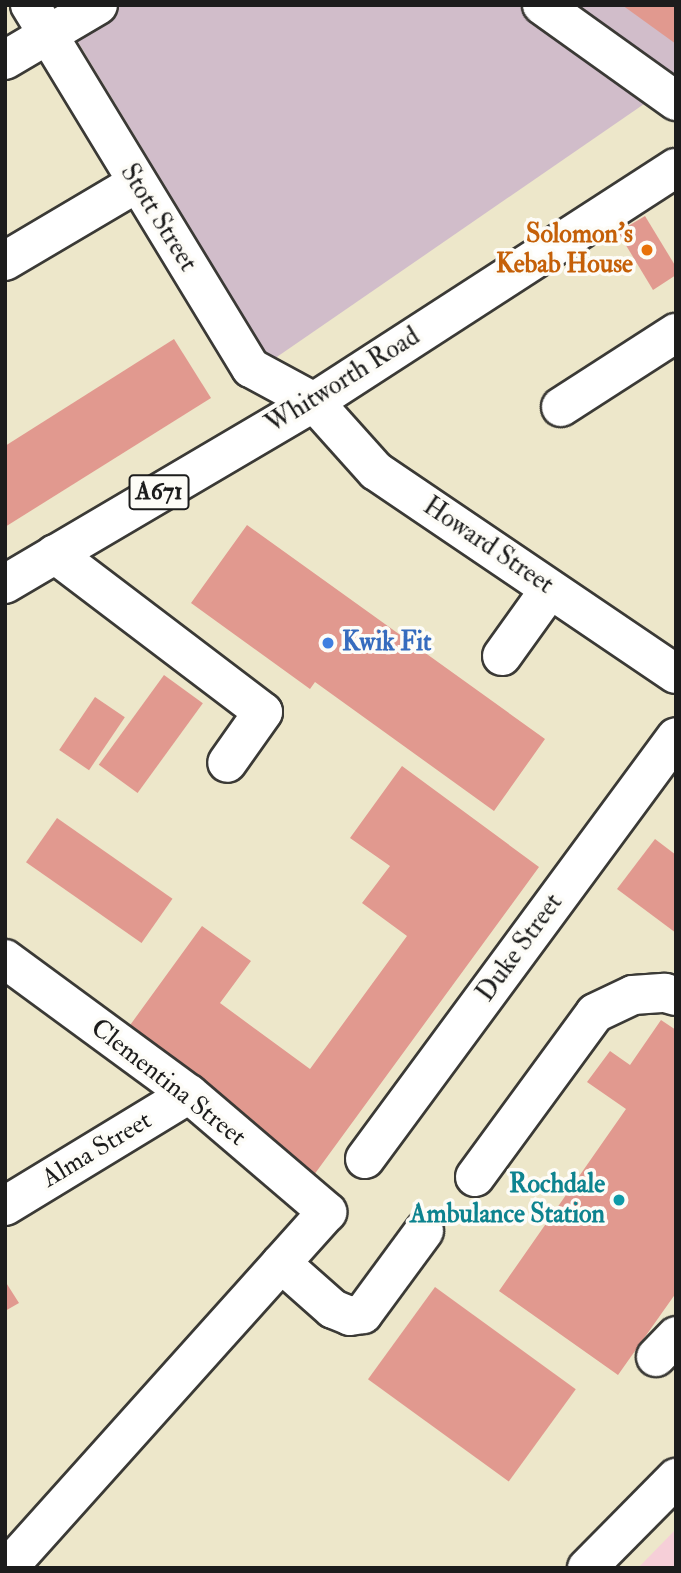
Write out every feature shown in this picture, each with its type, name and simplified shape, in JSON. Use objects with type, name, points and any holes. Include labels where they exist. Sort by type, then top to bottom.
[{"type":"street","points":[[5,60],[38,20],[98,5]]},
{"type":"street","points":[[542,5],[676,101]]},
{"type":"street","name":"Stott Street","points":[[38,20],[251,368],[314,402]]},
{"type":"street","name":"Whitworth Road","points":[[5,584],[314,402],[676,168]]},
{"type":"street","points":[[5,261],[137,183]]},
{"type":"street","points":[[561,407],[676,332]]},
{"type":"street","name":"Howard Street","points":[[314,402],[376,471],[676,674]]},
{"type":"street","points":[[55,554],[263,712],[227,764]]},
{"type":"street","points":[[502,656],[550,589]]},
{"type":"street","name":"Duke Street","points":[[365,1159],[676,737]]},
{"type":"street","name":"Clementina Street","points":[[5,959],[189,1094],[327,1212],[281,1263]]},
{"type":"street","points":[[475,1177],[595,1013],[634,995],[665,993],[676,996]]},
{"type":"street","name":"Alma Street","points":[[5,1206],[189,1094]]},
{"type":"street","points":[[8,1568],[281,1263],[333,1308],[350,1316],[363,1314],[424,1231]]},
{"type":"street","points":[[587,1568],[668,1500]]},
{"type":"shaded area","points":[[112,5],[676,5],[676,82],[271,361],[75,37]]},
{"type":"shaded area","points":[[676,1529],[676,1568],[638,1568]]},
{"type":"building","points":[[622,5],[676,5],[676,44]]},
{"type":"building","name":"Solomon's Kebab House","points":[[645,216],[676,267],[676,275],[653,290],[618,232]]},
{"type":"building","points":[[174,339],[211,398],[5,527],[5,446]]},
{"type":"building","name":"Kwik Fit","points":[[247,525],[545,739],[494,811],[315,682],[310,689],[191,603]]},
{"type":"building","points":[[164,675],[203,703],[138,793],[99,765]]},
{"type":"building","points":[[95,697],[125,717],[89,770],[59,750]]},
{"type":"building","points":[[402,766],[539,867],[311,1179],[120,1039],[202,926],[251,961],[220,1003],[310,1069],[407,936],[362,903],[390,866],[350,838]]},
{"type":"building","points":[[57,818],[173,899],[142,943],[26,862]]},
{"type":"building","points":[[655,839],[676,855],[676,933],[617,889]]},
{"type":"building","name":"Rochdale Ambulance Station","points":[[661,1020],[676,1030],[676,1293],[618,1375],[499,1291],[626,1109],[587,1082],[610,1051],[630,1065]]},
{"type":"building","points":[[5,1281],[19,1303],[5,1311]]},
{"type":"building","points":[[435,1287],[576,1389],[509,1482],[368,1379]]},
{"type":"place","name":"Solomon's Kebab House","points":[[647,250]]},
{"type":"place","name":"Kwik Fit","points":[[328,643]]},
{"type":"place","name":"Rochdale Ambulance Station","points":[[619,1200]]}]
